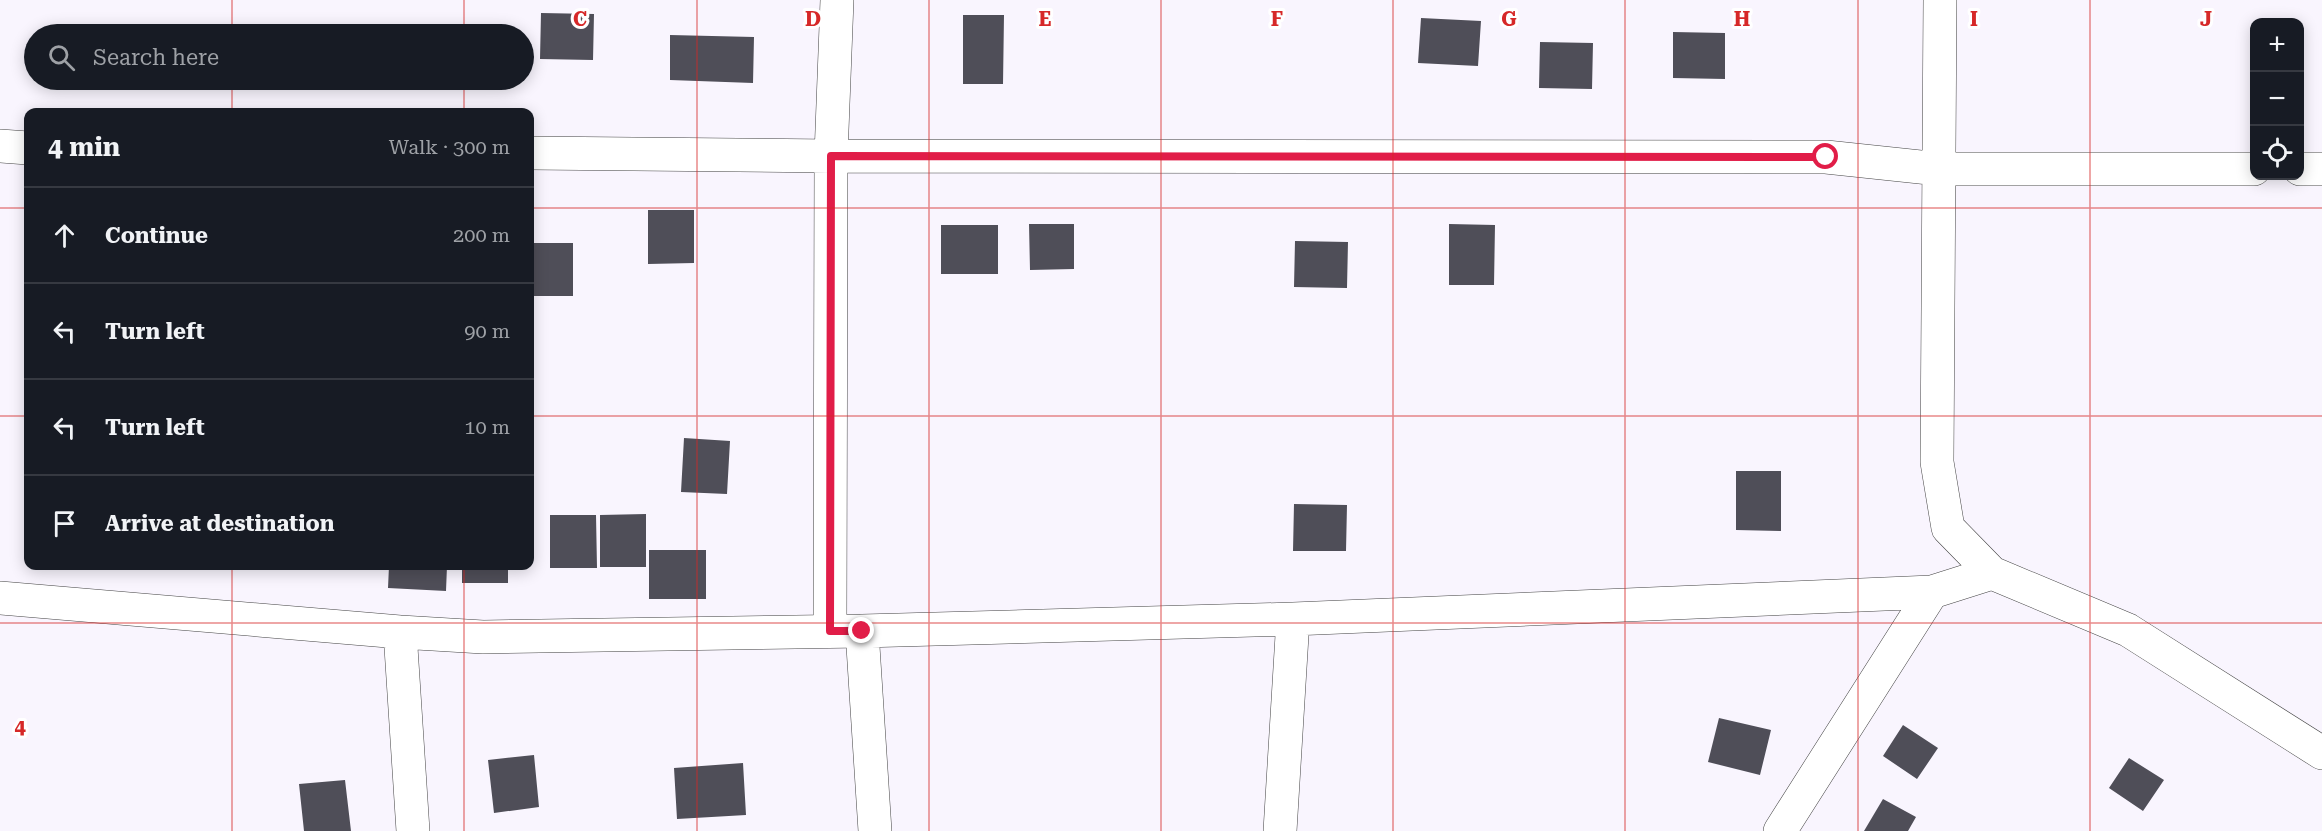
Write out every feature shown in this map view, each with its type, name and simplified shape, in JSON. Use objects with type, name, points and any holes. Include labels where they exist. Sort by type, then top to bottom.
[{"type":"street","points":[[830,631],[831,156],[837,0]]},
{"type":"street","points":[[1940,0],[1937,462],[1948,528],[1992,573],[2128,630],[2322,753]]},
{"type":"street","points":[[0,146],[24,148]]},
{"type":"street","points":[[534,153],[831,156],[1826,157],[1939,169],[2250,169]]},
{"type":"street","points":[[2304,169],[2322,169]]},
{"type":"street","points":[[0,598],[483,637],[862,631],[1293,619],[1932,592],[1992,573]]},
{"type":"street","points":[[1780,831],[1932,592]]},
{"type":"street","points":[[1280,831],[1293,619]]},
{"type":"street","points":[[862,631],[875,831]]},
{"type":"street","points":[[400,632],[413,831]]},
{"type":"building","points":[[541,13],[594,14],[593,60],[540,59]]},
{"type":"building","points":[[963,15],[1004,15],[1003,84],[963,84]]},
{"type":"building","points":[[1421,18],[1481,21],[1478,66],[1418,63]]},
{"type":"building","points":[[1673,32],[1725,33],[1725,79],[1673,78]]},
{"type":"building","points":[[670,35],[754,37],[753,83],[670,80]]},
{"type":"building","points":[[1540,42],[1593,43],[1592,89],[1539,88]]},
{"type":"building","points":[[648,210],[694,210],[694,263],[648,264]]},
{"type":"building","points":[[1029,224],[1074,224],[1074,269],[1030,270]]},
{"type":"building","points":[[1449,224],[1495,225],[1494,285],[1449,285]]},
{"type":"building","points":[[941,225],[998,225],[998,274],[941,274]]},
{"type":"building","points":[[1295,241],[1348,242],[1347,288],[1294,287]]},
{"type":"building","points":[[534,243],[573,243],[573,296],[534,296]]},
{"type":"building","points":[[684,438],[730,441],[727,494],[681,492]]},
{"type":"building","points":[[1736,471],[1781,471],[1781,531],[1736,530]]},
{"type":"building","points":[[1294,504],[1347,505],[1346,551],[1293,551]]},
{"type":"building","points":[[646,514],[646,567],[600,567],[600,515]]},
{"type":"building","points":[[550,515],[596,515],[597,568],[550,568]]},
{"type":"building","points":[[649,550],[706,550],[706,599],[649,599]]},
{"type":"building","points":[[389,570],[447,570],[446,591],[388,588]]},
{"type":"building","points":[[462,570],[508,570],[508,583],[462,583]]},
{"type":"building","points":[[1719,718],[1771,730],[1760,775],[1708,762]]},
{"type":"building","points":[[1903,725],[1938,748],[1917,779],[1883,756]]},
{"type":"building","points":[[534,755],[539,807],[494,813],[488,760]]},
{"type":"building","points":[[2129,758],[2164,780],[2143,811],[2109,788]]},
{"type":"building","points":[[743,763],[746,815],[677,819],[674,768]]},
{"type":"building","points":[[345,780],[351,831],[304,831],[299,784]]},
{"type":"building","points":[[1883,799],[1916,817],[1908,831],[1864,831]]},
{"type":"route","points":[[862,631],[830,631],[831,156],[1826,157]]}]
